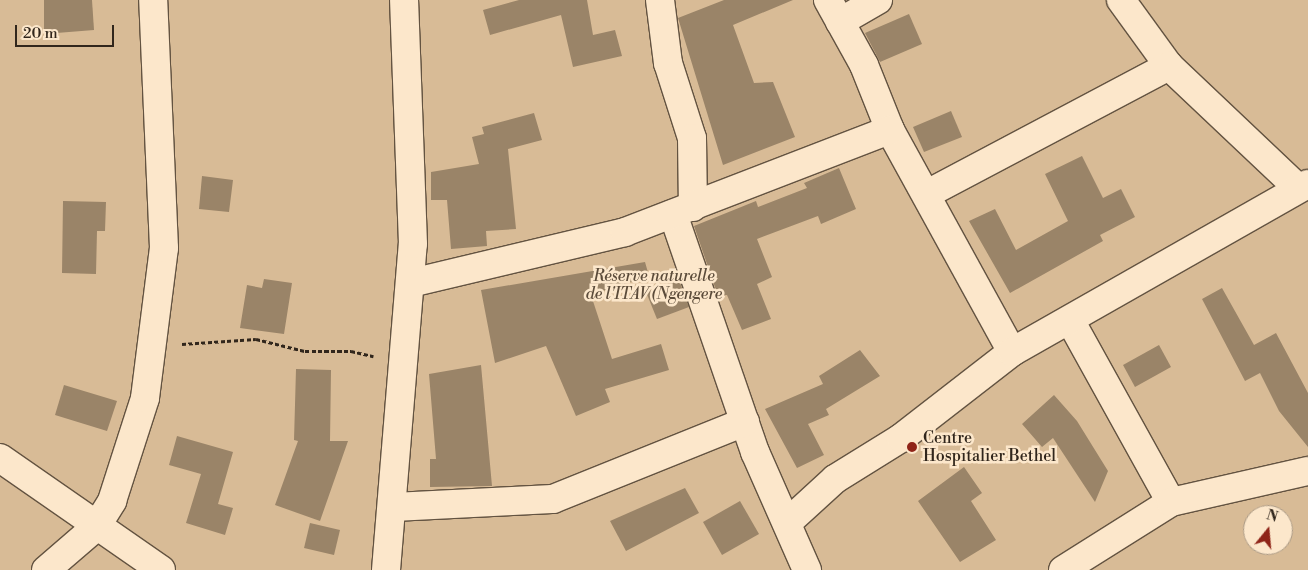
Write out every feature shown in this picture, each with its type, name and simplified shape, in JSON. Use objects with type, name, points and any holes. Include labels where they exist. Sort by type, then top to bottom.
[{"type":"street","points":[[46,570],[96,527],[112,501],[135,441],[145,398],[164,248],[153,0]]},
{"type":"street","points":[[386,570],[393,507],[411,283],[404,0]]},
{"type":"street","points":[[660,0],[668,63],[692,138],[683,211],[745,422],[807,570]]},
{"type":"street","points":[[878,0],[834,11],[890,130],[927,194],[1012,352]]},
{"type":"street","points":[[787,523],[835,479],[901,438],[1012,352],[1303,186],[1169,66],[1121,0]]},
{"type":"street","points":[[927,194],[1169,66]]},
{"type":"street","points":[[411,283],[544,254],[683,211],[890,130]]},
{"type":"street","points":[[1070,320],[1171,502]]},
{"type":"street","points":[[393,507],[554,499],[745,422]]},
{"type":"street","points":[[0,458],[96,527],[161,570]]},
{"type":"street","points":[[1063,570],[1171,502],[1308,471]]},
{"type":"path","points":[[178,347],[184,343],[256,339],[305,351],[351,351],[405,364]]},
{"type":"green space","name":"Réserve naturelle de l'ITAV (Ngengere","points":[[0,0],[1308,0],[1308,570],[0,570]]},
{"type":"building","points":[[44,0],[92,0],[94,30],[44,34]]},
{"type":"building","points":[[519,0],[587,0],[593,35],[615,30],[622,56],[573,67],[561,15],[490,35],[483,10]]},
{"type":"building","points":[[724,0],[793,0],[733,25],[754,83],[773,82],[795,137],[723,165],[678,18]]},
{"type":"building","points":[[909,14],[922,44],[880,62],[865,33]]},
{"type":"building","points":[[951,111],[962,137],[924,152],[913,127]]},
{"type":"building","points":[[534,113],[542,140],[508,149],[516,229],[486,231],[487,246],[451,249],[447,200],[431,200],[431,172],[479,164],[472,137],[484,134],[482,127]]},
{"type":"building","points":[[1082,156],[1103,198],[1121,189],[1135,217],[1100,235],[1103,241],[1010,293],[969,221],[995,209],[1016,250],[1068,221],[1045,174]]},
{"type":"building","points":[[839,168],[856,209],[821,224],[818,216],[757,239],[772,277],[757,284],[771,319],[742,330],[727,295],[718,296],[694,226],[756,201],[758,207],[807,188],[804,183]]},
{"type":"building","points":[[202,176],[233,180],[229,212],[199,209]]},
{"type":"building","points":[[63,201],[106,202],[105,231],[97,231],[96,274],[62,273]]},
{"type":"building","points":[[645,262],[649,276],[591,295],[612,359],[661,344],[669,370],[605,389],[610,402],[576,416],[546,346],[495,363],[481,290]]},
{"type":"building","points":[[264,279],[292,283],[284,334],[240,328],[247,285],[262,288]]},
{"type":"building","points":[[679,280],[689,307],[657,319],[646,292]]},
{"type":"building","points":[[1222,288],[1254,345],[1276,333],[1308,393],[1308,447],[1279,411],[1260,373],[1245,381],[1202,299]]},
{"type":"building","points":[[1159,345],[1171,367],[1135,387],[1123,365]]},
{"type":"building","points":[[860,350],[880,376],[826,409],[829,415],[808,424],[824,455],[797,468],[765,409],[823,384],[819,376]]},
{"type":"building","points":[[481,365],[492,486],[430,487],[430,459],[436,459],[429,374]]},
{"type":"building","points":[[296,369],[331,370],[330,441],[348,441],[320,521],[275,505],[298,441],[294,440]]},
{"type":"building","points":[[64,385],[117,401],[107,431],[55,415]]},
{"type":"building","points":[[1054,395],[1077,421],[1108,471],[1095,502],[1053,438],[1042,447],[1022,424]]},
{"type":"building","points":[[177,436],[233,452],[218,504],[233,508],[225,535],[186,523],[201,474],[169,465]]},
{"type":"building","points":[[964,467],[982,493],[971,501],[996,540],[960,562],[918,501]]},
{"type":"building","points":[[685,488],[699,513],[626,551],[610,521]]},
{"type":"building","points":[[740,501],[759,534],[722,555],[703,522]]},
{"type":"building","points":[[310,523],[340,530],[334,555],[304,548]]},
{"type":"place","name":"Centre Hospitalier Bethel","points":[[912,447]]}]
